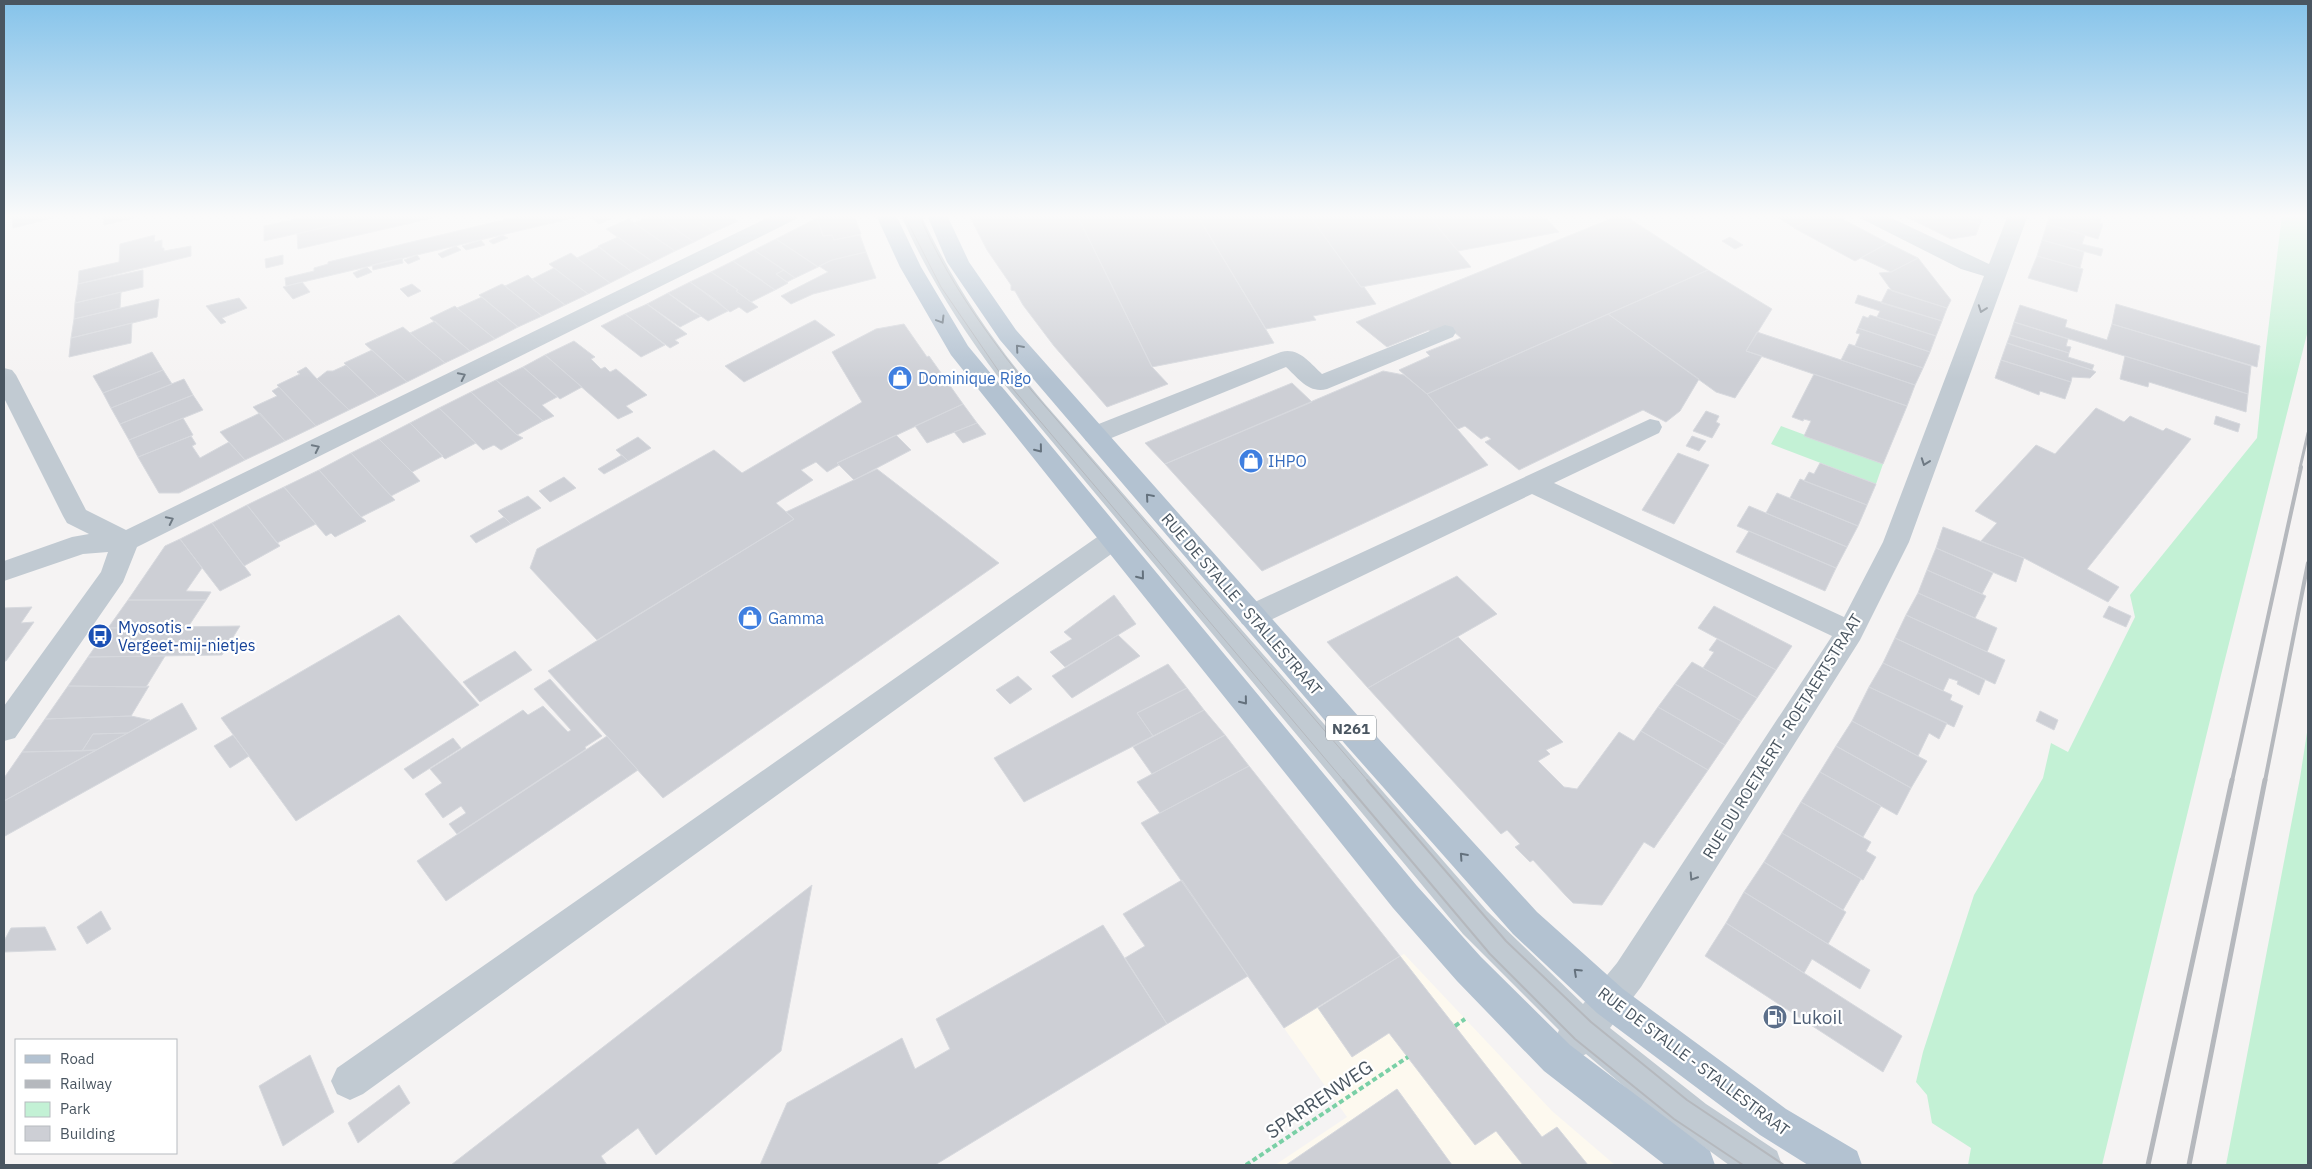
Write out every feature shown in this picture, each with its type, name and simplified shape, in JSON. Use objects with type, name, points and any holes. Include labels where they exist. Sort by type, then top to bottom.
[{"type":"main road","points":[[912,270],[959,350],[1112,540],[1405,896],[1469,969],[1557,1058],[1678,1160]]},
{"type":"main road","name":"RUE DE STALLE - STALLESTRAAT","points":[[962,270],[1008,335],[1252,616],[1498,895],[1525,923],[1610,1002],[1773,1122],[1843,1165]]},
{"type":"street","points":[[4,571],[81,544],[126,541],[678,270]]},
{"type":"street","name":"RUE DE STALLE - STALLESTRAAT","points":[[938,270],[960,307],[1026,394],[1436,878],[1498,947],[1584,1030],[1680,1109],[1761,1165]]},
{"type":"street","points":[[1985,270],[1995,273]]},
{"type":"street","name":"RUE DU ROETAERT - ROETAERTSTRAAT","points":[[1557,1058],[1610,1002],[1638,962],[1850,632],[1896,542],[1996,270]]},
{"type":"street","points":[[1095,435],[1289,357],[1319,384],[1445,332]]},
{"type":"street","points":[[4,375],[76,516],[126,541]]},
{"type":"street","points":[[1252,616],[1650,427]]},
{"type":"street","points":[[1532,483],[1850,632]]},
{"type":"street","points":[[350,1081],[1112,540]]},
{"type":"street","points":[[4,729],[112,575],[126,541]]},
{"type":"street","points":[[1761,1165],[1773,1122]]},
{"type":"path","name":"SPARRENWEG","points":[[1246,1165],[1408,1057]]},
{"type":"shaded area","points":[[1404,954],[1552,1111],[1615,1165],[1275,1165],[1347,1117],[1284,1028]]},
{"type":"green space","points":[[2275,270],[2308,270],[2308,330],[2221,675],[2102,1165],[1968,1165],[1971,1148],[1932,1123],[1927,1095],[1916,1082],[1923,1052],[1974,895],[2043,778],[2051,743],[2068,752],[2135,617],[2130,595],[2257,438]]},
{"type":"green space","points":[[1781,426],[1883,464],[1876,484],[1771,444]]},
{"type":"green space","points":[[2308,726],[2308,1165],[2226,1165],[2300,778]]},
{"type":"building","points":[[85,270],[136,270],[78,284],[79,271]]},
{"type":"building","points":[[143,270],[143,287],[75,303],[78,284]]},
{"type":"building","points":[[355,270],[286,286],[285,278],[314,271]]},
{"type":"building","points":[[361,270],[370,270],[372,272],[357,278],[353,273]]},
{"type":"building","points":[[551,270],[556,270],[588,294],[565,305],[532,279]]},
{"type":"building","points":[[556,270],[593,270],[610,283],[588,294]]},
{"type":"building","points":[[592,270],[629,270],[632,272],[610,283]]},
{"type":"building","points":[[716,270],[746,270],[775,290],[751,302],[736,291],[738,290],[711,272]]},
{"type":"building","points":[[745,270],[784,270],[776,274],[788,283],[775,290]]},
{"type":"building","points":[[783,270],[813,270],[795,278]]},
{"type":"building","points":[[784,270],[795,278],[787,282],[776,274]]},
{"type":"building","points":[[824,270],[873,270],[876,278],[813,294],[791,304],[781,296],[828,272]]},
{"type":"building","points":[[1000,270],[1104,270],[1152,367],[1168,384],[1107,407],[1054,346],[1023,305],[1015,291],[1011,290],[1011,285]]},
{"type":"building","points":[[1104,270],[1230,270],[1274,343],[1152,367]]},
{"type":"building","points":[[1230,270],[1348,270],[1376,304],[1313,316],[1316,320],[1266,329]]},
{"type":"building","points":[[1348,270],[1457,270],[1361,287]]},
{"type":"building","points":[[1485,270],[1708,270],[1427,394],[1399,370],[1430,356],[1426,352],[1461,338],[1447,326],[1430,332],[1429,330],[1387,347],[1356,322]]},
{"type":"building","points":[[1708,270],[1772,309],[1746,351],[1762,356],[1735,398],[1716,392],[1608,314]]},
{"type":"building","points":[[1896,270],[1927,270],[1951,300],[1947,308],[1892,291],[1879,273]]},
{"type":"building","points":[[2031,270],[2083,270],[2077,292],[2028,278]]},
{"type":"building","points":[[711,272],[738,290],[736,291],[758,307],[747,313],[739,307],[730,312],[690,282]]},
{"type":"building","points":[[528,275],[565,305],[542,316],[505,286]]},
{"type":"building","points":[[302,282],[310,292],[293,299],[283,287]]},
{"type":"building","points":[[690,282],[728,311],[708,321],[668,293]]},
{"type":"building","points":[[412,284],[421,291],[408,297],[400,289]]},
{"type":"building","points":[[502,284],[542,316],[518,327],[479,295]]},
{"type":"building","points":[[1888,289],[1947,308],[1942,321],[1881,303]]},
{"type":"building","points":[[121,292],[120,308],[74,319],[75,303]]},
{"type":"building","points":[[668,293],[701,316],[680,327],[647,304]]},
{"type":"building","points":[[1858,295],[1942,321],[1936,336],[1877,317],[1880,311],[1855,303]]},
{"type":"building","points":[[482,297],[518,327],[495,339],[457,308]]},
{"type":"building","points":[[239,298],[247,308],[222,318],[226,322],[221,324],[206,306]]},
{"type":"building","points":[[159,299],[157,317],[71,338],[74,319]]},
{"type":"building","points":[[647,304],[687,334],[675,340],[679,343],[670,348],[625,314]]},
{"type":"building","points":[[2116,304],[2260,346],[2257,367],[2112,324]]},
{"type":"building","points":[[2020,305],[2067,320],[2065,327],[2107,340],[2112,324],[2251,366],[2248,394],[2014,322]]},
{"type":"building","points":[[455,306],[495,339],[470,351],[430,318]]},
{"type":"building","points":[[625,314],[665,345],[641,357],[601,326]]},
{"type":"building","points":[[1608,314],[1699,379],[1680,411],[1666,422],[1643,410],[1519,470],[1485,442],[1491,439],[1487,436],[1481,439],[1465,426],[1458,429],[1427,394]]},
{"type":"building","points":[[1870,315],[1936,336],[1930,352],[1858,328],[1863,316],[1868,318]]},
{"type":"building","points":[[815,320],[835,335],[744,382],[725,366]]},
{"type":"building","points":[[435,321],[470,351],[445,363],[410,333]]},
{"type":"building","points":[[2014,322],[2068,339],[2066,346],[2071,347],[2069,353],[2010,335]]},
{"type":"building","points":[[132,323],[131,343],[69,357],[71,338]]},
{"type":"building","points":[[904,324],[963,404],[837,463],[839,465],[827,472],[816,462],[801,470],[813,480],[776,503],[794,519],[597,640],[530,568],[537,549],[714,450],[742,473],[862,402],[832,352],[876,329]]},
{"type":"building","points":[[403,327],[445,363],[407,382],[365,344]]},
{"type":"building","points":[[1858,328],[1930,352],[1923,368],[1855,346],[1860,334],[1856,333]]},
{"type":"building","points":[[1757,332],[1915,385],[1907,406],[1746,351]]},
{"type":"building","points":[[2010,335],[2069,353],[2068,357],[2094,365],[2092,370],[2007,343]]},
{"type":"building","points":[[574,341],[595,357],[591,359],[601,369],[605,367],[610,372],[616,369],[647,395],[626,406],[633,412],[618,419],[545,355]]},
{"type":"building","points":[[2007,343],[2096,372],[2090,378],[2072,377],[2071,382],[2001,360]]},
{"type":"building","points":[[1849,344],[1923,368],[1915,385],[1841,360]]},
{"type":"building","points":[[372,350],[407,382],[378,396],[344,363]]},
{"type":"building","points":[[152,352],[163,370],[103,393],[93,376]]},
{"type":"building","points":[[545,355],[582,387],[560,399],[523,367]]},
{"type":"building","points":[[2125,356],[2248,394],[2246,412],[2149,382],[2148,387],[2120,379]]},
{"type":"building","points":[[2001,360],[2071,382],[2065,399],[2040,391],[2039,395],[1995,378]]},
{"type":"building","points":[[346,365],[378,396],[349,410],[317,379],[327,371],[333,371]]},
{"type":"building","points":[[306,367],[349,410],[316,426],[277,385],[300,374],[297,372]]},
{"type":"building","points":[[523,367],[557,397],[542,405],[554,416],[543,421],[496,380]]},
{"type":"building","points":[[163,370],[172,384],[111,408],[103,393]]},
{"type":"building","points":[[1383,371],[1404,375],[1427,394],[1488,465],[1262,571],[1165,464]]},
{"type":"building","points":[[1814,374],[1907,406],[1883,464],[1804,436],[1811,421],[1804,419],[1803,421],[1792,417]]},
{"type":"building","points":[[184,379],[193,395],[120,424],[111,408]]},
{"type":"building","points":[[496,380],[543,421],[517,435],[471,392]]},
{"type":"building","points":[[1292,383],[1312,402],[1165,464],[1145,443]]},
{"type":"building","points":[[279,387],[316,426],[285,441],[253,407],[277,396],[272,391]]},
{"type":"building","points":[[471,392],[517,435],[523,438],[501,450],[494,445],[483,450],[439,408]]},
{"type":"building","points":[[193,395],[203,410],[129,440],[120,424]]},
{"type":"building","points":[[963,404],[977,423],[927,443],[915,426]]},
{"type":"building","points":[[439,408],[476,443],[445,459],[410,423]]},
{"type":"building","points":[[2096,408],[2124,422],[2130,416],[2163,431],[2166,428],[2191,439],[2087,569],[2119,587],[2108,602],[2024,558],[1981,541],[1997,523],[1975,511],[2036,445],[2055,454]]},
{"type":"building","points":[[1706,411],[1719,416],[1716,422],[1720,424],[1712,438],[1693,431]]},
{"type":"building","points":[[260,413],[285,441],[245,460],[220,432]]},
{"type":"building","points":[[2216,416],[2240,424],[2238,432],[2214,424]]},
{"type":"building","points":[[183,418],[193,435],[138,457],[129,440]]},
{"type":"building","points":[[410,423],[443,456],[412,472],[379,439]]},
{"type":"building","points":[[977,423],[986,434],[963,443],[954,432]]},
{"type":"building","points":[[896,435],[911,450],[854,480],[837,463]]},
{"type":"building","points":[[191,436],[196,444],[192,446],[200,458],[229,442],[245,460],[179,493],[159,493],[138,457]]},
{"type":"building","points":[[1692,436],[1706,441],[1699,451],[1686,446]]},
{"type":"building","points":[[638,437],[651,448],[628,461],[616,450]]},
{"type":"building","points":[[379,439],[420,481],[391,496],[351,453]]},
{"type":"building","points":[[351,453],[395,500],[361,517],[319,470]]},
{"type":"building","points":[[1678,453],[1709,465],[1674,524],[1642,510]]},
{"type":"building","points":[[622,455],[628,461],[604,474],[598,469]]},
{"type":"building","points":[[1820,463],[1876,484],[1867,505],[1804,481],[1809,472],[1814,474]]},
{"type":"building","points":[[877,469],[999,563],[663,798],[548,671],[794,519],[786,512]]},
{"type":"building","points":[[319,470],[366,521],[335,537],[331,533],[326,536],[284,487]]},
{"type":"building","points":[[564,477],[576,488],[550,502],[539,491]]},
{"type":"building","points":[[1800,479],[1867,505],[1858,526],[1790,498]]},
{"type":"building","points":[[284,487],[316,524],[277,543],[247,505]]},
{"type":"building","points":[[1777,493],[1858,526],[1847,547],[1766,513]]},
{"type":"building","points":[[528,496],[541,508],[511,524],[498,511]]},
{"type":"building","points":[[247,505],[280,546],[244,566],[212,523]]},
{"type":"building","points":[[1749,506],[1847,547],[1836,568],[1737,526]]},
{"type":"building","points":[[504,517],[511,524],[476,543],[470,536]]},
{"type":"building","points":[[212,523],[251,575],[220,591],[180,539]]},
{"type":"building","points":[[1943,527],[2024,558],[2016,582],[1936,548]]},
{"type":"building","points":[[1749,531],[1836,568],[1825,591],[1736,552]]},
{"type":"building","points":[[180,539],[202,568],[186,591],[211,592],[206,600],[128,600],[165,546]]},
{"type":"building","points":[[1936,548],[1993,573],[1982,594],[1927,570]]},
{"type":"building","points":[[1927,570],[1986,596],[1975,618],[1918,593]]},
{"type":"building","points":[[1457,576],[1497,614],[1368,688],[1327,642]]},
{"type":"building","points":[[1918,593],[1997,628],[1987,652],[1906,615]]},
{"type":"building","points":[[1114,595],[1136,624],[1065,667],[1050,652],[1072,639],[1064,632]]},
{"type":"building","points":[[128,600],[206,600],[188,627],[108,628]]},
{"type":"building","points":[[1714,606],[1792,646],[1776,670],[1698,628]]},
{"type":"building","points":[[2109,606],[2131,616],[2126,627],[2103,617]]},
{"type":"building","points":[[32,607],[21,623],[34,622],[6,661],[4,661],[4,608]]},
{"type":"building","points":[[399,615],[479,705],[296,821],[221,718]]},
{"type":"building","points":[[1906,615],[2005,660],[1995,684],[1895,638]]},
{"type":"building","points":[[240,626],[222,655],[88,657],[108,628]]},
{"type":"building","points":[[1118,635],[1140,656],[1072,698],[1052,676]]},
{"type":"building","points":[[1458,637],[1563,742],[1546,750],[1550,754],[1538,761],[1564,787],[1577,789],[1619,732],[1634,741],[1641,731],[1708,770],[1654,848],[1644,842],[1602,905],[1573,903],[1533,860],[1530,862],[1515,847],[1520,844],[1507,830],[1501,834],[1368,688]]},
{"type":"building","points":[[1895,638],[1985,680],[1979,695],[1957,684],[1958,681],[1949,678],[1943,691],[1883,663]]},
{"type":"building","points":[[1717,639],[1776,670],[1757,698],[1703,668],[1714,652],[1709,650]]},
{"type":"building","points":[[515,651],[532,670],[480,702],[463,682]]},
{"type":"building","points":[[165,656],[146,687],[68,686],[88,657]]},
{"type":"building","points":[[1692,662],[1757,698],[1741,721],[1675,684]]},
{"type":"building","points":[[1883,663],[1952,695],[1950,700],[1963,706],[1954,727],[1869,687]]},
{"type":"building","points":[[1168,664],[1187,688],[1137,713],[1153,736],[1024,802],[994,758]]},
{"type":"building","points":[[1018,676],[1032,689],[1010,704],[996,690]]},
{"type":"building","points":[[550,679],[602,736],[585,747],[586,749],[457,834],[449,824],[466,813],[461,806],[443,818],[425,794],[442,783],[430,769],[523,710],[528,715],[543,706],[568,732],[571,730],[534,689]]},
{"type":"building","points":[[1675,684],[1741,721],[1725,745],[1658,707]]},
{"type":"building","points":[[68,686],[149,686],[131,716],[45,719]]},
{"type":"building","points":[[1869,687],[1947,723],[1939,739],[1929,733],[1918,756],[1852,721]]},
{"type":"building","points":[[1187,688],[1204,710],[1153,736],[1137,713]]},
{"type":"building","points":[[182,703],[197,729],[5,836],[4,801]]},
{"type":"building","points":[[1658,707],[1725,745],[1708,770],[1641,731]]},
{"type":"building","points":[[1204,710],[1225,735],[1152,774],[1133,747]]},
{"type":"building","points":[[2040,711],[2058,720],[2054,730],[2036,721]]},
{"type":"building","points":[[131,716],[150,720],[128,733],[93,734],[82,751],[22,752],[45,719]]},
{"type":"building","points":[[1852,721],[1927,761],[1911,788],[1836,746]]},
{"type":"building","points":[[128,733],[96,750],[82,751],[93,734]]},
{"type":"building","points":[[233,735],[249,756],[230,768],[214,746]]},
{"type":"building","points":[[1225,735],[1249,766],[1160,813],[1137,782]]},
{"type":"building","points":[[607,736],[638,770],[446,901],[417,861]]},
{"type":"building","points":[[453,738],[461,748],[413,779],[404,769]]},
{"type":"building","points":[[1836,746],[1911,788],[1897,815],[1820,772]]},
{"type":"building","points":[[96,750],[4,801],[4,778],[22,752]]},
{"type":"building","points":[[1249,766],[1400,956],[1284,1028],[1141,823]]},
{"type":"building","points":[[1820,772],[1881,806],[1863,837],[1801,802]]},
{"type":"building","points":[[1801,802],[1871,842],[1866,851],[1876,857],[1863,880],[1782,833]]},
{"type":"building","points":[[1782,833],[1861,879],[1843,910],[1764,862]]},
{"type":"building","points":[[1764,862],[1846,912],[1828,944],[1744,892]]},
{"type":"building","points":[[1182,880],[1248,976],[1167,1024],[1125,958],[1145,946],[1123,914]]},
{"type":"building","points":[[812,885],[781,1051],[656,1155],[638,1128],[601,1156],[607,1165],[451,1165]]},
{"type":"building","points":[[1744,892],[1870,970],[1860,989],[1812,959],[1804,973],[1726,923]]},
{"type":"building","points":[[101,911],[111,929],[87,944],[77,927]]},
{"type":"building","points":[[1726,923],[1902,1036],[1883,1072],[1705,956]]},
{"type":"building","points":[[1103,925],[1167,1024],[935,1165],[760,1165],[787,1103],[902,1038],[915,1069],[950,1049],[936,1019]]},
{"type":"building","points":[[45,927],[56,950],[4,952],[4,941],[11,928]]},
{"type":"building","points":[[1400,956],[1542,1137],[1557,1127],[1588,1165],[1523,1165],[1496,1131],[1475,1145],[1389,1033],[1352,1057],[1318,1008]]},
{"type":"building","points":[[310,1055],[334,1112],[283,1146],[259,1086]]},
{"type":"building","points":[[399,1085],[410,1103],[358,1143],[348,1123]]},
{"type":"building","points":[[1397,1089],[1452,1165],[1286,1165]]},
{"type":"tram line","points":[[932,270],[941,287],[1002,376],[1344,781]]},
{"type":"tram line","points":[[946,270],[970,307],[1032,391],[1368,781]]},
{"type":"tram line","points":[[1343,780],[1490,954],[1575,1039],[1674,1119],[1743,1165]]},
{"type":"tram line","points":[[1367,780],[1506,941],[1591,1022],[1687,1100],[1784,1165]]},
{"type":"railway","points":[[2300,468],[2308,433]]},
{"type":"railway","points":[[2232,781],[2301,467]]},
{"type":"railway","points":[[2265,781],[2308,563]]},
{"type":"railway","points":[[2148,1165],[2232,780]]},
{"type":"railway","points":[[2189,1165],[2265,780]]},
{"type":"place","name":"Dominique Rigo","points":[[900,378]]},
{"type":"place","name":"IHPO","points":[[1251,461]]},
{"type":"place","name":"Gamma","points":[[750,618]]},
{"type":"place","name":"Myosotis - Vergeet-mij-nietjes","points":[[100,636]]},
{"type":"place","name":"Lukoil","points":[[1775,1017]]}]
